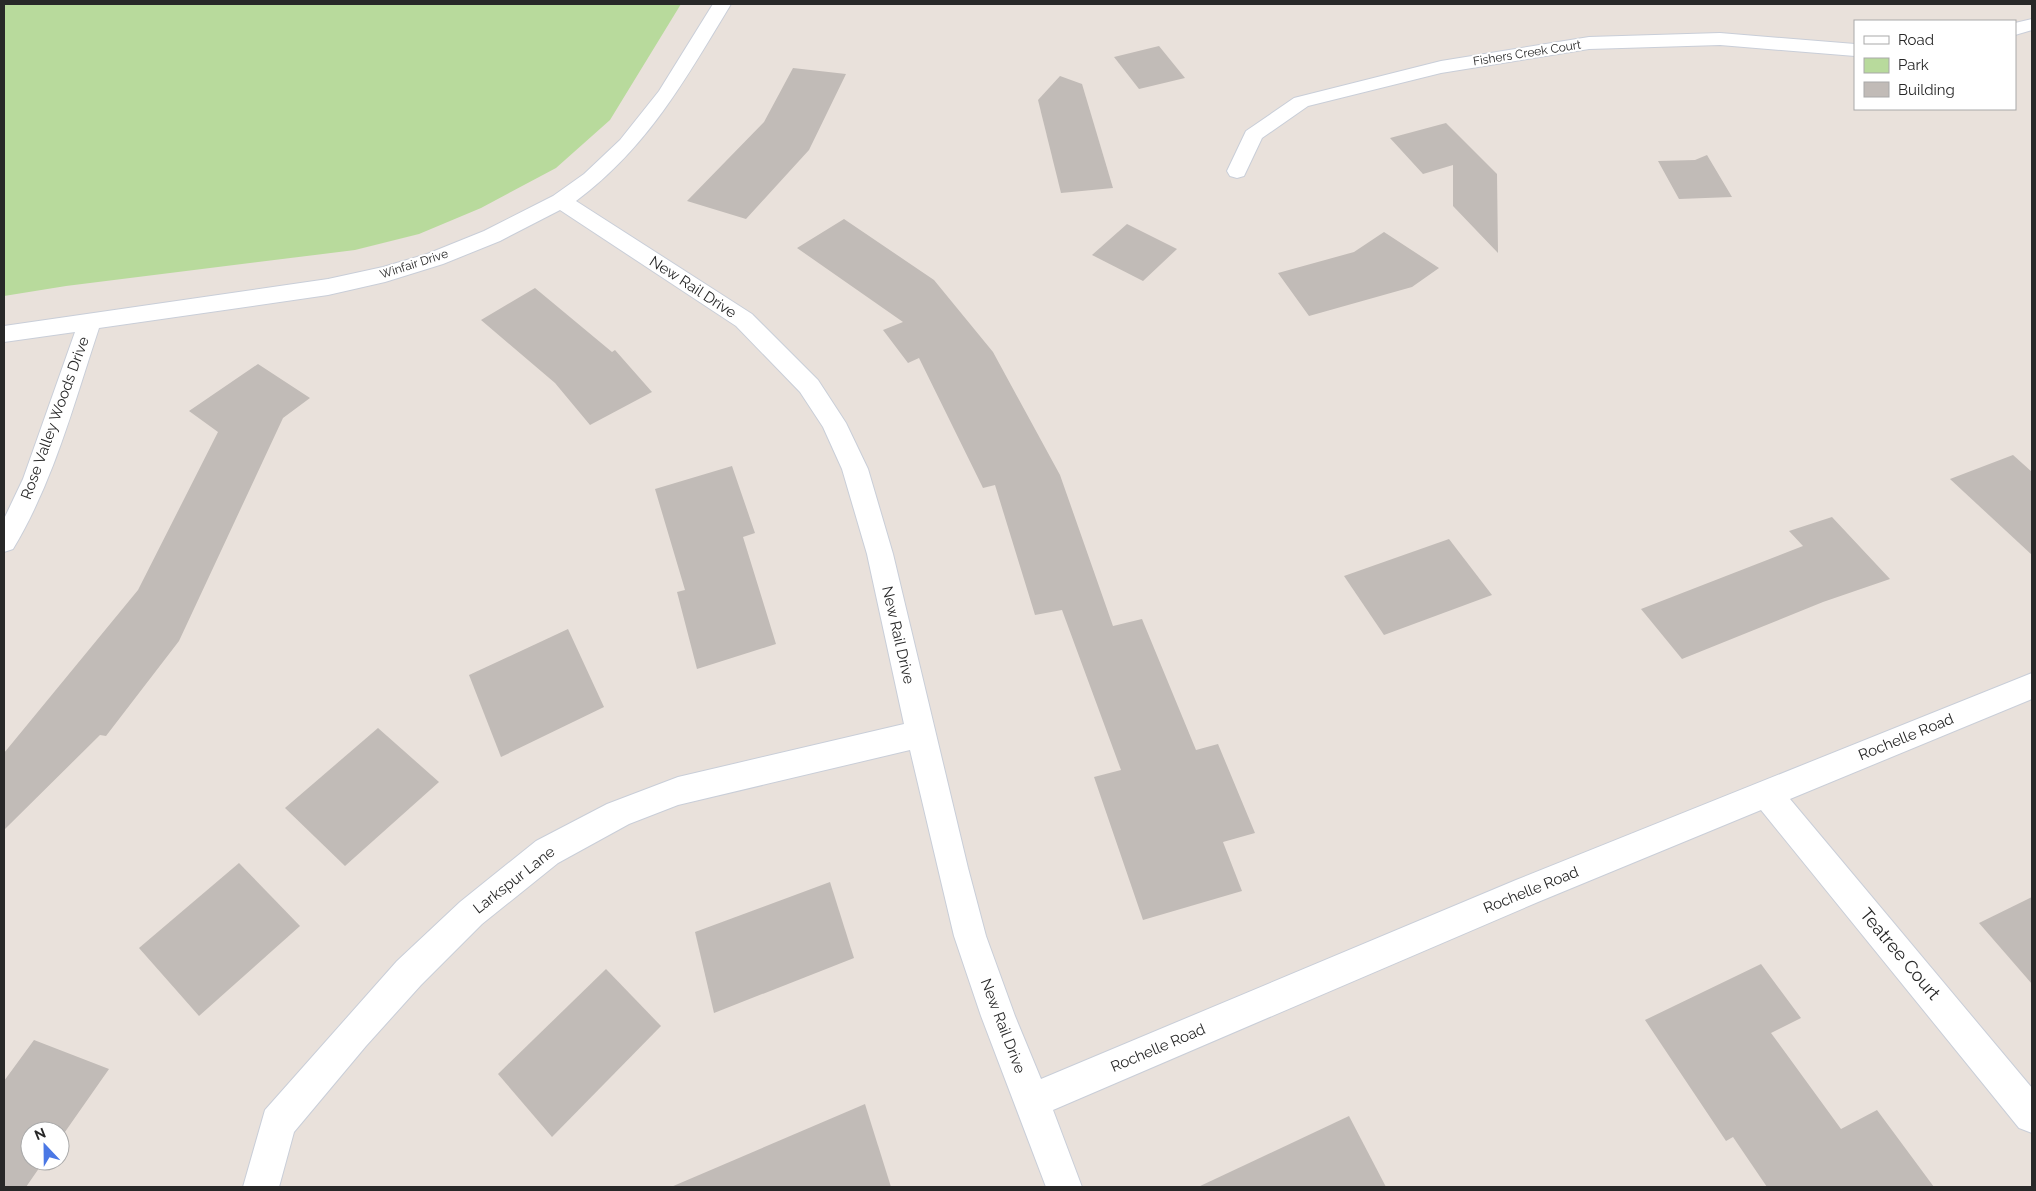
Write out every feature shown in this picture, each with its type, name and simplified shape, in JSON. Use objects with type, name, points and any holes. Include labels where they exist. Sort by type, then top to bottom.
[{"type":"street","name":"Winfair Drive","points":[[4,334],[328,288],[435,259],[492,236],[561,201],[591,179],[632,137],[667,94],[722,4]]},
{"type":"street","points":[[2016,29],[2032,24]]},
{"type":"street","name":"Fishers Creek Court","points":[[1237,170],[1253,135],[1301,102],[1441,67],[1589,43],[1720,38],[1854,50]]},
{"type":"street","name":"New Rail Drive","points":[[561,201],[744,320],[809,386],[834,423],[855,469],[880,554],[920,734],[970,936],[998,1016],[1064,1187]]},
{"type":"street","name":"Rose Valley Woods Drive","points":[[4,541],[16,523],[36,479],[90,321]]},
{"type":"street","name":"Rochelle Road","points":[[1032,1101],[1527,891],[2032,686]]},
{"type":"street","name":"Larkspur Lane","points":[[261,1187],[278,1123],[409,973],[472,913],[547,852],[618,814],[678,791],[920,734]]},
{"type":"street","name":"Teatree Court","points":[[1767,794],[2032,1115]]},
{"type":"green space","points":[[4,4],[681,4],[610,120],[556,168],[481,208],[419,234],[355,250],[66,286],[4,296]]},
{"type":"building","points":[[1159,46],[1185,78],[1139,89],[1114,57]]},
{"type":"building","points":[[793,68],[846,74],[809,150],[746,219],[687,201],[764,122]]},
{"type":"building","points":[[1060,76],[1082,84],[1113,188],[1061,193],[1038,100]]},
{"type":"building","points":[[1446,123],[1497,174],[1498,253],[1453,206],[1453,165],[1423,174],[1390,138]]},
{"type":"building","points":[[1707,155],[1732,197],[1679,199],[1658,161],[1695,160]]},
{"type":"building","points":[[844,219],[934,280],[993,352],[1060,475],[1113,626],[1142,619],[1196,750],[1218,744],[1255,833],[1223,842],[1242,891],[1143,920],[1094,777],[1121,770],[1062,610],[1035,615],[995,485],[983,488],[919,358],[908,363],[883,330],[903,322],[797,248]]},
{"type":"building","points":[[1127,224],[1177,249],[1143,281],[1092,255]]},
{"type":"building","points":[[1384,232],[1439,268],[1412,287],[1309,316],[1278,273],[1354,252]]},
{"type":"building","points":[[535,288],[612,352],[615,350],[652,392],[590,425],[555,383],[481,320]]},
{"type":"building","points":[[258,364],[310,398],[283,418],[179,641],[106,736],[100,735],[4,830],[4,753],[138,590],[218,432],[189,411]]},
{"type":"building","points":[[2013,455],[2032,472],[2032,555],[1950,479]]},
{"type":"building","points":[[732,466],[755,533],[743,537],[776,644],[697,669],[677,592],[685,590],[655,489]]},
{"type":"building","points":[[1832,517],[1890,579],[1823,602],[1682,659],[1641,609],[1803,546],[1789,531]]},
{"type":"building","points":[[1449,539],[1492,595],[1384,635],[1344,576]]},
{"type":"building","points":[[568,629],[604,707],[501,757],[469,675]]},
{"type":"building","points":[[378,728],[439,782],[345,866],[285,808]]},
{"type":"building","points":[[239,863],[300,926],[199,1016],[139,948]]},
{"type":"building","points":[[830,882],[854,958],[714,1013],[695,932]]},
{"type":"building","points":[[2032,897],[2032,984],[1979,923]]},
{"type":"building","points":[[1761,964],[1801,1018],[1771,1033],[1841,1129],[1877,1110],[1934,1187],[1767,1187],[1733,1137],[1726,1141],[1645,1020]]},
{"type":"building","points":[[606,969],[661,1026],[552,1137],[498,1074]]},
{"type":"building","points":[[34,1040],[109,1069],[70,1125],[70,1121],[20,1121],[20,1171],[37,1171],[26,1187],[4,1187],[4,1081]]},
{"type":"building","points":[[865,1104],[891,1187],[671,1187]]},
{"type":"building","points":[[1349,1116],[1386,1187],[1198,1187]]}]
